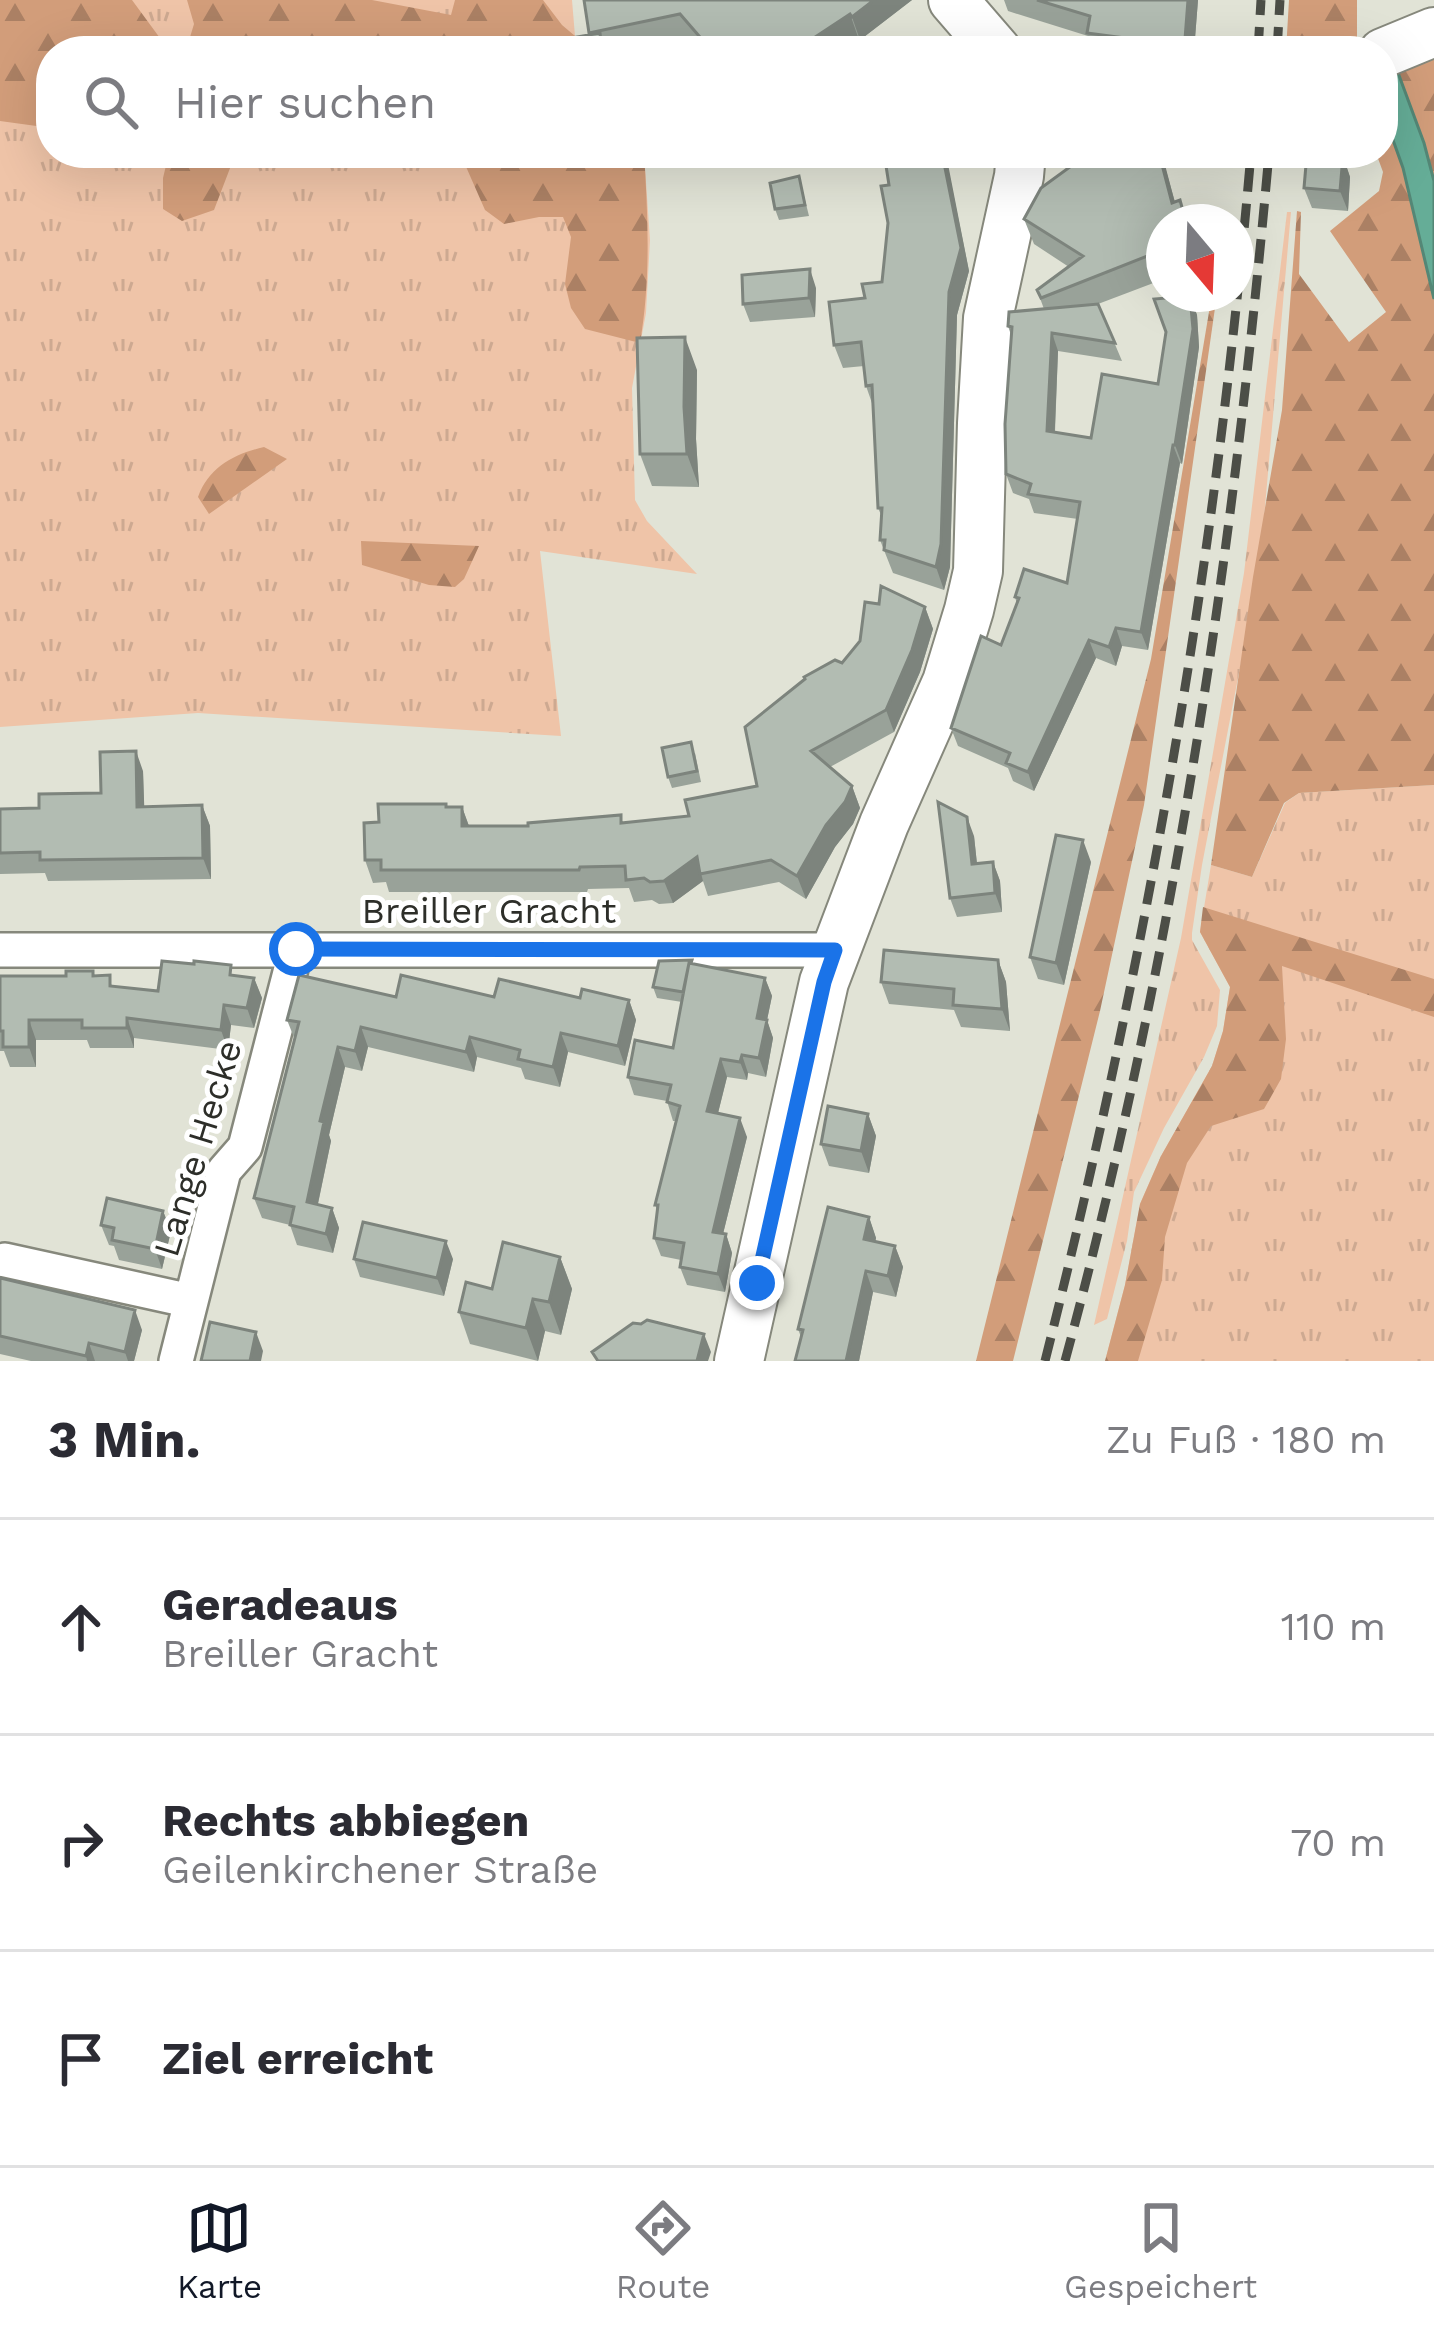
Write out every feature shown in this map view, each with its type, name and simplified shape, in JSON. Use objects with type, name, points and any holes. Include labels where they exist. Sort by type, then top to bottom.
[{"type":"main road","points":[[952,0],[984,36]]},
{"type":"main road","points":[[1398,47],[1434,32]]},
{"type":"main road","points":[[739,1361],[824,982],[884,824],[947,682],[978,571],[988,318],[1020,168]]},
{"type":"street","name":"Lange Hecke","points":[[176,1361],[224,1171],[244,1147],[296,949]]},
{"type":"street","name":"Breiller Gracht","points":[[0,950],[835,950]]},
{"type":"street","name":"Lange Hecke","points":[[5,1260],[191,1301]]},
{"type":"green space","points":[[0,0],[572,0],[575,36],[36,36],[36,168],[645,168],[650,240],[646,313],[632,388],[635,500],[647,521],[697,574],[540,551],[561,736],[198,713],[0,727]]},
{"type":"green space","points":[[0,0],[132,0],[158,36],[36,36],[36,126],[0,121]]},
{"type":"green space","points":[[187,0],[372,0],[451,15],[455,0],[543,0],[575,36],[190,36],[194,24]]},
{"type":"green space","points":[[1289,0],[1357,0],[1357,36],[1287,36]]},
{"type":"green space","points":[[1434,58],[1434,181],[1424,143],[1398,70]]},
{"type":"green space","points":[[1398,154],[1434,299],[1434,785],[1299,793],[1284,803],[1252,877],[1211,865],[1282,410],[1297,211],[1301,212],[1299,274],[1349,342],[1386,312],[1330,231],[1379,191],[1382,168],[1398,168]]},
{"type":"green space","points":[[165,168],[230,168],[214,210],[182,221],[163,209]]},
{"type":"green space","points":[[467,168],[645,168],[647,272],[640,343],[585,329],[571,308],[565,284],[571,237],[563,217],[504,224],[485,210]]},
{"type":"green space","points":[[1287,212],[1291,212],[1264,518],[1192,933],[1220,990],[1217,1026],[1134,1192],[1107,1319],[1094,1325],[1181,938],[1244,573]]},
{"type":"green space","points":[[1209,312],[1214,312],[1144,805],[1100,1011],[1013,1361],[976,1361],[1151,659]]},
{"type":"green space","points":[[264,447],[287,459],[209,514],[198,497],[209,478],[233,458]]},
{"type":"green space","points":[[361,541],[479,546],[464,579],[455,587],[429,585],[362,565]]},
{"type":"green space","points":[[1434,785],[1434,1361],[1105,1361],[1140,1204],[1212,1066],[1223,1031],[1230,987],[1200,932],[1211,865],[1252,877],[1285,803],[1299,793]]},
{"type":"green space","points":[[1203,907],[1434,979],[1434,1017],[1282,966],[1286,1039],[1281,1079],[1264,1109],[1211,1126],[1187,1163],[1165,1237],[1162,1280],[1138,1361],[1105,1361],[1140,1204],[1212,1066],[1223,1031],[1230,987],[1200,932]]},
{"type":"shaded area","points":[[1398,73],[1434,181],[1434,299],[1398,154]]},
{"type":"building","points":[[584,0],[874,0],[817,36],[699,36],[680,14],[589,33]]},
{"type":"building","points":[[1037,0],[1188,0],[1185,36],[1087,33],[1090,16]]},
{"type":"building","points":[[886,168],[945,168],[961,248],[949,292],[941,544],[936,567],[884,550],[872,385],[866,386],[861,342],[834,345],[829,302],[865,298],[862,284],[882,282],[888,223],[881,186],[889,185]]},
{"type":"building","points":[[1068,168],[1163,168],[1172,203],[1180,200],[1181,204],[1146,204],[1146,257],[1041,298],[1037,290],[1083,256],[1024,219],[1041,188]]},
{"type":"building","points":[[1306,168],[1342,168],[1340,191],[1304,188]]},
{"type":"building","points":[[799,176],[805,205],[775,209],[770,183]]},
{"type":"building","points":[[810,269],[809,298],[743,304],[742,275]]},
{"type":"building","points":[[1098,304],[1115,343],[1052,333],[1047,431],[1091,438],[1102,374],[1158,384],[1166,332],[1159,312],[1191,312],[1193,329],[1175,445],[1141,632],[1116,628],[1109,647],[1089,640],[1028,772],[1006,763],[1010,753],[951,728],[981,636],[1001,645],[1019,598],[1015,597],[1024,569],[1067,583],[1080,502],[1028,494],[1031,484],[1006,474],[1009,312]]},
{"type":"building","points":[[685,337],[687,454],[640,454],[637,338]]},
{"type":"building","points":[[881,586],[925,607],[886,710],[811,751],[852,786],[797,876],[771,860],[700,874],[697,857],[664,881],[650,882],[626,880],[625,866],[381,870],[381,860],[365,860],[364,823],[379,822],[378,804],[462,807],[462,826],[528,826],[621,815],[621,823],[689,816],[685,800],[757,786],[745,727],[804,677],[835,660],[842,663],[860,641],[865,602],[879,604]]},
{"type":"building","points":[[691,742],[697,771],[668,777],[662,748]]},
{"type":"building","points":[[136,751],[137,807],[202,805],[203,858],[40,860],[40,852],[0,853],[0,809],[39,808],[39,794],[101,793],[100,752]]},
{"type":"building","points":[[938,802],[967,817],[972,864],[993,862],[995,893],[950,898]]},
{"type":"building","points":[[1056,835],[1083,840],[1056,963],[1030,957]]},
{"type":"building","points":[[884,950],[998,960],[1002,1009],[953,1005],[954,989],[881,982]]},
{"type":"building","points":[[692,960],[683,992],[653,987],[659,961]]},
{"type":"building","points":[[162,961],[231,965],[230,975],[254,978],[247,1008],[224,1005],[221,1030],[127,1018],[127,1028],[82,1028],[82,1020],[29,1020],[29,1047],[3,1047],[0,976],[93,971],[93,976],[110,975],[110,986],[158,991]]},
{"type":"building","points":[[689,963],[765,978],[757,1018],[767,1020],[759,1058],[721,1059],[707,1111],[740,1118],[713,1232],[726,1234],[718,1274],[680,1267],[684,1243],[654,1238],[655,1205],[680,1106],[667,1102],[671,1085],[628,1077],[635,1040],[673,1048]]},
{"type":"building","points":[[299,975],[396,997],[401,975],[494,997],[499,979],[580,998],[582,989],[629,1000],[618,1046],[561,1033],[553,1067],[518,1059],[520,1050],[470,1037],[466,1052],[361,1027],[355,1051],[338,1047],[320,1121],[324,1122],[307,1202],[332,1208],[326,1234],[290,1225],[294,1207],[254,1198],[299,1022],[287,1020]]},
{"type":"building","points":[[828,1106],[868,1114],[861,1151],[821,1144]]},
{"type":"building","points":[[107,1198],[163,1211],[155,1249],[112,1240],[114,1228],[101,1225]]},
{"type":"building","points":[[828,1207],[869,1217],[864,1239],[895,1246],[888,1276],[866,1271],[846,1361],[795,1361],[803,1330],[798,1329]]},
{"type":"building","points":[[363,1222],[446,1241],[437,1278],[354,1259]]},
{"type":"building","points":[[503,1242],[560,1257],[549,1302],[533,1299],[526,1328],[459,1312],[466,1282],[492,1289]]},
{"type":"building","points":[[0,1278],[135,1310],[125,1352],[89,1343],[86,1356],[0,1336]]},
{"type":"building","points":[[647,1320],[704,1334],[697,1361],[598,1361],[592,1352],[633,1323]]},
{"type":"building","points":[[210,1322],[256,1332],[250,1361],[201,1361]]},
{"type":"railway","points":[[1259,36],[1261,0]]},
{"type":"railway","points":[[1278,36],[1280,0]]},
{"type":"railway","points":[[1045,1361],[1115,1062],[1173,761],[1218,459],[1250,168]]},
{"type":"railway","points":[[1065,1361],[1137,1063],[1194,762],[1237,458],[1268,168]]},
{"type":"route","points":[[296,949],[835,950],[757,1283]]}]
